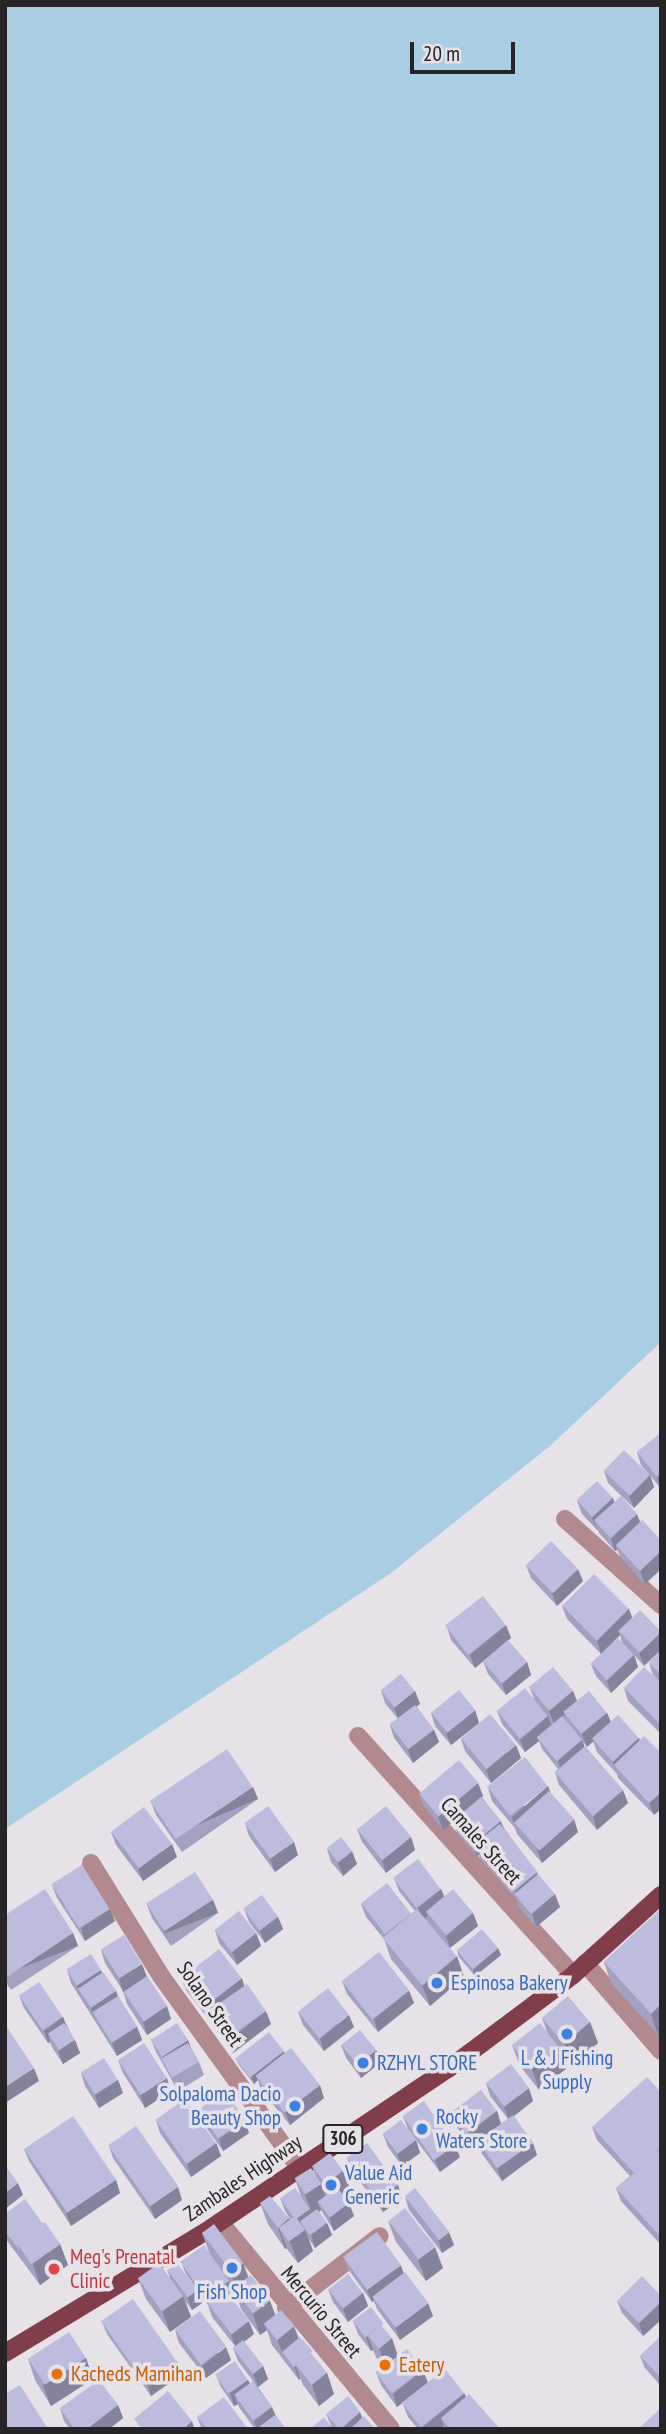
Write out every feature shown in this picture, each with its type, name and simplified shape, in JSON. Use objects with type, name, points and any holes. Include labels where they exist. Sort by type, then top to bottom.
[{"type":"main road","name":"Zambales Highway","points":[[5,2353],[220,2222],[470,2054],[579,1969],[661,1895]]},
{"type":"street","points":[[565,1518],[661,1605]]},
{"type":"street","name":"Camales Street","points":[[358,1736],[579,1969],[661,2051]]},
{"type":"street","name":"Solano Street","points":[[91,1863],[161,1976],[299,2167]]},
{"type":"street","name":"Mercurio Street","points":[[220,2222],[286,2308],[391,2429]]},
{"type":"street","points":[[286,2308],[380,2236]]},
{"type":"water","points":[[5,5],[661,5],[661,1342],[550,1446],[391,1573],[5,1829]]},
{"type":"building","points":[[661,1433],[661,1473],[657,1477],[637,1452]]},
{"type":"building","points":[[624,1450],[650,1475],[630,1496],[604,1471]]},
{"type":"building","points":[[597,1481],[613,1498],[592,1517],[577,1500]]},
{"type":"building","points":[[621,1496],[637,1514],[610,1538],[594,1520]]},
{"type":"building","points":[[642,1520],[661,1540],[661,1551],[640,1571],[616,1545]]},
{"type":"building","points":[[551,1541],[578,1569],[553,1593],[526,1565]]},
{"type":"building","points":[[594,1574],[629,1609],[597,1640],[562,1606]]},
{"type":"building","points":[[483,1596],[506,1625],[468,1655],[445,1626]]},
{"type":"building","points":[[640,1610],[661,1632],[639,1652],[618,1631]]},
{"type":"building","points":[[618,1638],[634,1655],[607,1680],[591,1663]]},
{"type":"building","points":[[508,1640],[527,1662],[502,1684],[483,1662]]},
{"type":"building","points":[[661,1650],[661,1675],[649,1663]]},
{"type":"building","points":[[553,1667],[573,1691],[549,1711],[529,1687]]},
{"type":"building","points":[[644,1667],[661,1683],[661,1725],[624,1688]]},
{"type":"building","points":[[401,1674],[415,1691],[395,1707],[381,1690]]},
{"type":"building","points":[[525,1688],[548,1716],[520,1739],[497,1711]]},
{"type":"building","points":[[459,1690],[475,1710],[447,1733],[431,1713]]},
{"type":"building","points":[[589,1691],[607,1713],[581,1734],[563,1712]]},
{"type":"building","points":[[415,1705],[434,1730],[408,1749],[389,1724]]},
{"type":"building","points":[[490,1714],[516,1745],[487,1769],[461,1738]]},
{"type":"building","points":[[618,1715],[639,1738],[613,1761],[592,1738]]},
{"type":"building","points":[[562,1716],[582,1740],[557,1761],[537,1737]]},
{"type":"building","points":[[644,1736],[661,1753],[661,1792],[649,1803],[614,1765]]},
{"type":"building","points":[[585,1746],[623,1790],[593,1816],[555,1772]]},
{"type":"building","points":[[227,1749],[253,1787],[176,1839],[150,1801]]},
{"type":"building","points":[[525,1757],[548,1786],[510,1816],[487,1787]]},
{"type":"building","points":[[459,1760],[478,1783],[438,1816],[419,1793]]},
{"type":"building","points":[[549,1791],[574,1819],[539,1851],[514,1822]]},
{"type":"building","points":[[481,1797],[501,1821],[473,1844],[453,1820]]},
{"type":"building","points":[[268,1806],[294,1842],[270,1859],[245,1823]]},
{"type":"building","points":[[386,1806],[411,1837],[382,1860],[357,1829]]},
{"type":"building","points":[[144,1807],[172,1844],[139,1868],[111,1832]]},
{"type":"building","points":[[500,1824],[538,1872],[512,1892],[474,1844]]},
{"type":"building","points":[[341,1837],[352,1851],[338,1862],[327,1848]]},
{"type":"building","points":[[418,1859],[441,1889],[416,1908],[393,1878]]},
{"type":"building","points":[[82,1865],[110,1909],[79,1928],[51,1884]]},
{"type":"building","points":[[195,1872],[213,1900],[164,1931],[146,1904]]},
{"type":"building","points":[[538,1874],[555,1894],[531,1914],[514,1894]]},
{"type":"building","points":[[387,1883],[411,1914],[385,1934],[361,1903]]},
{"type":"building","points":[[45,1889],[73,1933],[7,1977],[5,1915]]},
{"type":"building","points":[[453,1889],[473,1913],[446,1935],[426,1911]]},
{"type":"building","points":[[262,1895],[278,1917],[259,1930],[243,1909]]},
{"type":"building","points":[[417,1909],[457,1956],[422,1985],[383,1938]]},
{"type":"building","points":[[661,1909],[661,2004],[651,2014],[604,1962]]},
{"type":"building","points":[[239,1911],[256,1933],[232,1952],[215,1930]]},
{"type":"building","points":[[482,1929],[498,1948],[473,1969],[457,1950]]},
{"type":"building","points":[[124,1935],[142,1964],[119,1978],[101,1949]]},
{"type":"building","points":[[219,1949],[242,1978],[204,2008],[181,1979]]},
{"type":"building","points":[[379,1952],[409,1991],[372,2020],[342,1981]]},
{"type":"building","points":[[91,1954],[101,1970],[76,1985],[66,1969]]},
{"type":"building","points":[[103,1972],[116,1991],[91,2008],[78,1989]]},
{"type":"building","points":[[147,1976],[167,2006],[144,2022],[124,1992]]},
{"type":"building","points":[[39,1982],[62,2017],[43,2030],[19,1995]]},
{"type":"building","points":[[247,1984],[266,2011],[226,2039],[207,2012]]},
{"type":"building","points":[[328,1988],[349,2015],[319,2038],[298,2011]]},
{"type":"building","points":[[118,1996],[137,2027],[112,2042],[93,2012]]},
{"type":"building","points":[[568,1996],[590,2022],[564,2044],[542,2018]]},
{"type":"building","points":[[64,2023],[75,2040],[59,2050],[48,2033]]},
{"type":"building","points":[[177,2023],[188,2040],[162,2057],[151,2040]]},
{"type":"building","points":[[540,2023],[559,2047],[531,2070],[512,2045]]},
{"type":"building","points":[[5,2024],[34,2068],[5,2087]]},
{"type":"building","points":[[360,2030],[376,2050],[358,2065],[341,2045]]},
{"type":"building","points":[[269,2032],[284,2051],[250,2077],[235,2058]]},
{"type":"building","points":[[144,2043],[167,2078],[141,2095],[118,2060]]},
{"type":"building","points":[[188,2043],[199,2062],[172,2078],[161,2058]]},
{"type":"building","points":[[291,2048],[320,2085],[284,2113],[256,2076]]},
{"type":"building","points":[[104,2058],[118,2080],[95,2094],[81,2072]]},
{"type":"building","points":[[511,2064],[529,2088],[504,2107],[486,2083]]},
{"type":"building","points":[[647,2077],[661,2092],[661,2146],[652,2155],[661,2148],[659,2235],[616,2188],[634,2173],[592,2127]]},
{"type":"building","points":[[481,2090],[497,2111],[466,2134],[451,2113]]},
{"type":"building","points":[[225,2091],[245,2120],[218,2139],[198,2110]]},
{"type":"building","points":[[185,2099],[216,2143],[186,2164],[156,2120]]},
{"type":"building","points":[[424,2101],[455,2145],[434,2160],[403,2116]]},
{"type":"building","points":[[513,2115],[533,2143],[497,2168],[477,2141]]},
{"type":"building","points":[[73,2116],[116,2180],[67,2213],[24,2149]]},
{"type":"building","points":[[401,2120],[416,2140],[398,2154],[383,2134]]},
{"type":"building","points":[[136,2126],[178,2187],[151,2206],[108,2146]]},
{"type":"building","points":[[367,2143],[398,2185],[377,2200],[347,2158]]},
{"type":"building","points":[[330,2153],[343,2171],[325,2184],[312,2166]]},
{"type":"building","points":[[5,2165],[18,2183],[5,2193]]},
{"type":"building","points":[[311,2168],[321,2184],[305,2194],[295,2178]]},
{"type":"building","points":[[337,2187],[349,2203],[330,2217],[318,2201]]},
{"type":"building","points":[[295,2188],[310,2209],[296,2219],[280,2198]]},
{"type":"building","points":[[415,2188],[449,2232],[439,2240],[405,2196]]},
{"type":"building","points":[[270,2196],[289,2218],[278,2228],[260,2203]]},
{"type":"building","points":[[25,2199],[43,2224],[17,2243],[20,2251],[5,2231],[5,2214]]},
{"type":"building","points":[[405,2208],[435,2247],[419,2260],[388,2221]]},
{"type":"building","points":[[317,2209],[327,2223],[310,2235],[300,2221]]},
{"type":"building","points":[[295,2216],[305,2230],[289,2242],[279,2228]]},
{"type":"building","points":[[45,2222],[60,2244],[31,2264],[16,2242]]},
{"type":"building","points":[[214,2224],[243,2263],[232,2272],[202,2233]]},
{"type":"building","points":[[377,2232],[401,2265],[367,2290],[343,2257]]},
{"type":"building","points":[[204,2245],[229,2281],[205,2298],[180,2262]]},
{"type":"building","points":[[159,2263],[183,2296],[162,2311],[138,2278]]},
{"type":"building","points":[[177,2263],[197,2290],[188,2297],[167,2270]]},
{"type":"building","points":[[405,2272],[428,2303],[396,2328],[372,2297]]},
{"type":"building","points":[[348,2274],[363,2293],[343,2308],[328,2289]]},
{"type":"building","points":[[251,2275],[270,2301],[253,2313],[234,2287]]},
{"type":"building","points":[[642,2276],[661,2296],[661,2302],[639,2323],[617,2301]]},
{"type":"building","points":[[225,2290],[249,2321],[232,2334],[208,2304]]},
{"type":"building","points":[[133,2299],[177,2361],[145,2384],[101,2321]]},
{"type":"building","points":[[371,2307],[384,2324],[365,2338],[353,2321]]},
{"type":"building","points":[[281,2310],[294,2326],[277,2340],[264,2324]]},
{"type":"building","points":[[200,2311],[226,2347],[201,2365],[175,2329]]},
{"type":"building","points":[[381,2325],[392,2338],[379,2349],[368,2336]]},
{"type":"building","points":[[69,2332],[86,2358],[45,2385],[28,2359]]},
{"type":"building","points":[[661,2336],[661,2378],[640,2356]]},
{"type":"building","points":[[300,2337],[313,2351],[309,2351],[294,2367],[282,2352]]},
{"type":"building","points":[[243,2340],[263,2366],[253,2374],[233,2348]]},
{"type":"building","points":[[407,2349],[423,2370],[392,2393],[376,2372]]},
{"type":"building","points":[[309,2351],[327,2373],[312,2385],[294,2363]]},
{"type":"building","points":[[235,2361],[248,2380],[228,2393],[215,2374]]},
{"type":"building","points":[[445,2369],[464,2393],[421,2427],[402,2403]]},
{"type":"building","points":[[99,2380],[118,2405],[87,2429],[74,2429],[60,2408]]},
{"type":"building","points":[[253,2381],[272,2407],[253,2420],[234,2395]]},
{"type":"building","points":[[20,2385],[48,2429],[5,2429],[5,2394]]},
{"type":"building","points":[[168,2391],[192,2421],[186,2425],[183,2421],[174,2429],[142,2429],[134,2419]]},
{"type":"building","points":[[469,2394],[500,2429],[450,2429],[441,2418]]},
{"type":"building","points":[[348,2396],[360,2412],[339,2429],[326,2414]]},
{"type":"building","points":[[224,2397],[248,2429],[207,2429],[197,2417]]},
{"type":"building","points":[[661,2408],[661,2429],[638,2429]]},
{"type":"building","points":[[275,2415],[286,2429],[260,2429],[259,2427]]},
{"type":"building","points":[[364,2416],[375,2429],[350,2429]]},
{"type":"building","points":[[324,2417],[333,2429],[310,2429]]},
{"type":"building","points":[[183,2421],[189,2429],[174,2429]]},
{"type":"place","name":"Espinosa Bakery","points":[[437,1983]]},
{"type":"place","name":"L & J Fishing Supply","points":[[567,2034]]},
{"type":"place","name":"RZHYL STORE","points":[[363,2063]]},
{"type":"place","name":"Solpaloma Dacio Beauty Shop","points":[[295,2106]]},
{"type":"place","name":"Rocky Waters Store","points":[[422,2129]]},
{"type":"place","name":"Value Aid Generic","points":[[331,2185]]},
{"type":"place","name":"Fish Shop","points":[[232,2268]]},
{"type":"place","name":"Meg's Prenatal Clinic","points":[[54,2269]]},
{"type":"place","name":"Eatery","points":[[385,2365]]},
{"type":"place","name":"Kacheds Mamihan","points":[[57,2374]]}]
